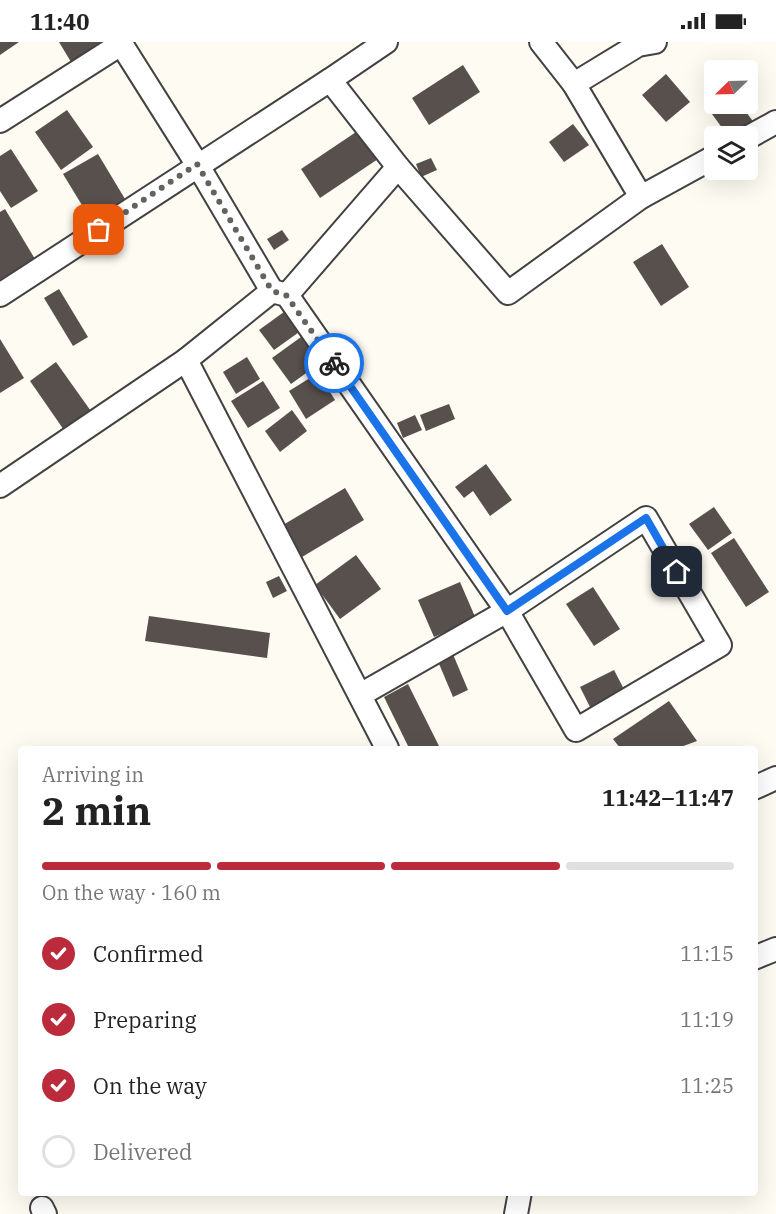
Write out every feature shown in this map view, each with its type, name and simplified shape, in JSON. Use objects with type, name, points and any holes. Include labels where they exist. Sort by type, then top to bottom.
[{"type":"street","points":[[0,295],[386,42]]},
{"type":"street","points":[[541,42],[574,84],[641,197]]},
{"type":"street","points":[[574,84],[621,49],[655,42]]},
{"type":"street","points":[[0,121],[120,43],[279,293],[507,611],[576,730],[720,645],[646,518],[507,611],[360,695]]},
{"type":"street","points":[[330,80],[398,167],[508,293],[641,197],[704,162]]},
{"type":"street","points":[[758,132],[776,122]]},
{"type":"street","points":[[0,486],[186,360],[279,293],[398,167]]},
{"type":"street","points":[[186,360],[386,746]]},
{"type":"street","points":[[758,786],[776,778]]},
{"type":"street","points":[[758,956],[776,949]]},
{"type":"street","points":[[516,1214],[519,1196]]},
{"type":"building","points":[[0,42],[19,42],[0,55]]},
{"type":"building","points":[[59,42],[107,42],[74,67]]},
{"type":"building","points":[[463,65],[480,92],[429,125],[412,98]]},
{"type":"building","points":[[666,74],[690,102],[666,122],[642,95]]},
{"type":"building","points":[[67,110],[93,147],[61,170],[35,132]]},
{"type":"building","points":[[712,114],[748,114],[755,124],[752,126],[721,126]]},
{"type":"building","points":[[573,124],[589,145],[564,162],[549,142]]},
{"type":"building","points":[[365,126],[384,155],[320,198],[301,169]]},
{"type":"building","points":[[11,149],[38,191],[11,208],[0,191],[0,156]]},
{"type":"building","points":[[98,154],[125,199],[91,220],[63,174]]},
{"type":"building","points":[[431,158],[437,170],[421,177],[416,164]]},
{"type":"building","points":[[5,209],[35,259],[0,280],[0,212]]},
{"type":"building","points":[[282,230],[289,240],[274,250],[267,239]]},
{"type":"building","points":[[662,244],[689,287],[661,306],[633,262]]},
{"type":"building","points":[[59,289],[88,337],[73,346],[44,298]]},
{"type":"building","points":[[288,309],[302,330],[274,350],[259,330]]},
{"type":"building","points":[[301,337],[320,363],[291,384],[272,358]]},
{"type":"building","points":[[0,339],[24,378],[0,393]]},
{"type":"building","points":[[247,357],[260,379],[236,394],[223,372]]},
{"type":"building","points":[[56,362],[93,414],[66,433],[30,381]]},
{"type":"building","points":[[318,373],[335,400],[306,419],[289,391]]},
{"type":"building","points":[[263,381],[280,408],[248,428],[231,401]]},
{"type":"building","points":[[449,404],[455,419],[426,431],[420,415]]},
{"type":"building","points":[[292,410],[307,431],[280,452],[265,431]]},
{"type":"building","points":[[415,415],[422,430],[403,438],[397,423]]},
{"type":"building","points":[[486,464],[512,500],[490,516],[473,491],[464,498],[455,487]]},
{"type":"building","points":[[345,488],[364,520],[302,557],[283,525]]},
{"type":"building","points":[[714,507],[732,533],[708,550],[689,524]]},
{"type":"building","points":[[734,538],[769,592],[746,607],[711,553]]},
{"type":"building","points":[[356,555],[381,589],[340,619],[315,585]]},
{"type":"building","points":[[279,576],[287,591],[273,598],[266,582]]},
{"type":"building","points":[[460,582],[476,619],[452,636],[450,630],[434,637],[418,600]]},
{"type":"building","points":[[593,587],[620,629],[594,646],[566,604]]},
{"type":"building","points":[[149,616],[270,633],[267,658],[145,641]]},
{"type":"building","points":[[452,652],[468,690],[453,697],[437,659]]},
{"type":"building","points":[[614,670],[627,695],[593,713],[580,687]]},
{"type":"building","points":[[408,684],[439,746],[408,746],[384,697]]},
{"type":"building","points":[[669,701],[697,741],[683,746],[618,746],[613,739]]},
{"type":"way so far","points":[[99,230],[197,164],[272,291],[286,295],[334,363]]},
{"type":"route","points":[[334,363],[507,611],[646,518],[677,572]]}]
